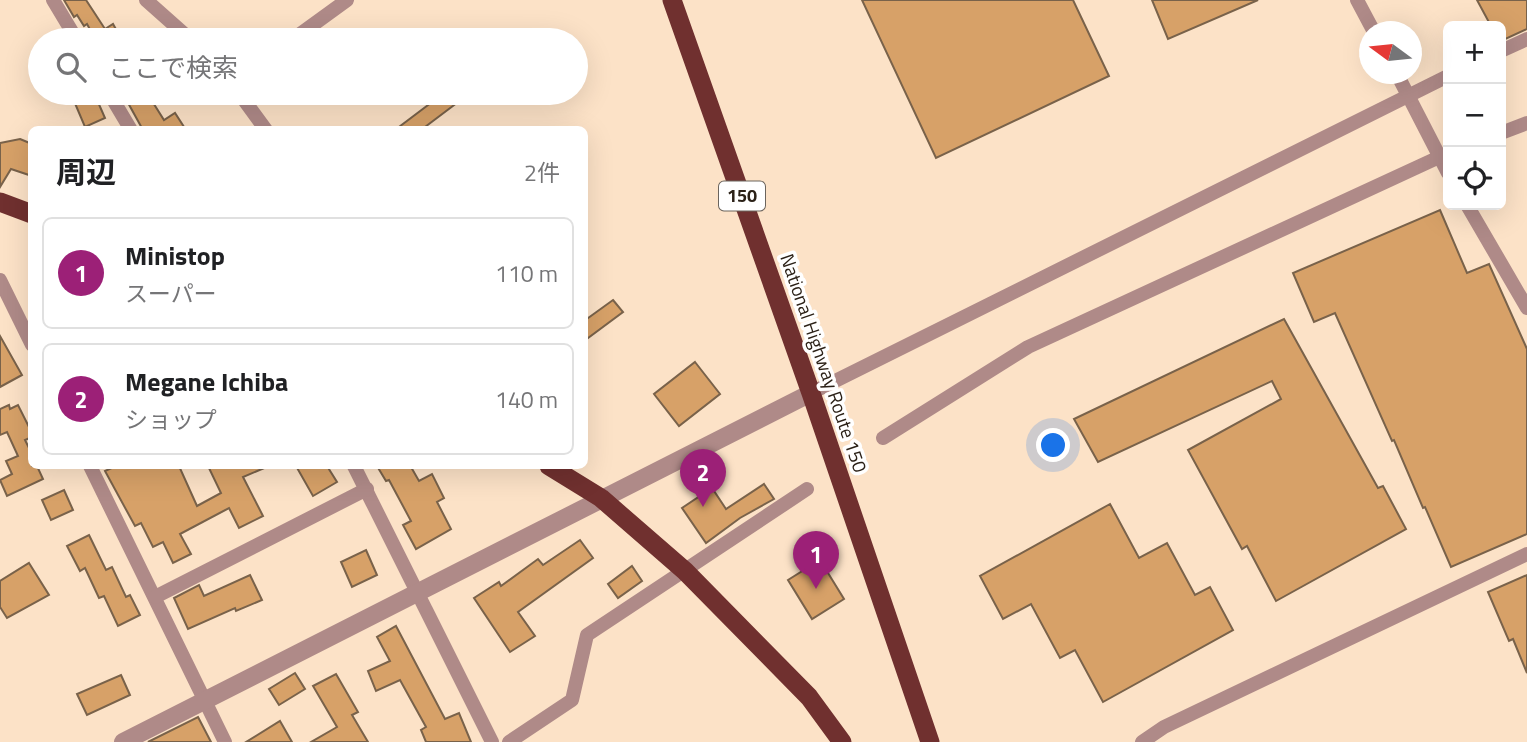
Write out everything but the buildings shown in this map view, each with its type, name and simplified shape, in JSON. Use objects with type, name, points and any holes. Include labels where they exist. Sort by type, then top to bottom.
[{"type":"highway","name":"National Highway Route 150","points":[[672,0],[811,393],[930,742]]},
{"type":"highway","points":[[0,202],[28,212]]},
{"type":"highway","points":[[555,469],[601,498],[685,571],[809,697],[842,742]]},
{"type":"street","points":[[53,0],[70,28]]},
{"type":"street","points":[[146,0],[178,28]]},
{"type":"street","points":[[308,28],[346,0]]},
{"type":"street","points":[[1357,0],[1368,21]]},
{"type":"street","points":[[1506,49],[1527,39]]},
{"type":"street","points":[[123,742],[601,498],[1443,78]]},
{"type":"street","points":[[883,438],[1028,347],[1443,155],[1403,84]]},
{"type":"street","points":[[116,105],[129,126]]},
{"type":"street","points":[[248,105],[263,126]]},
{"type":"street","points":[[1506,131],[1527,123]]},
{"type":"street","points":[[1470,210],[1527,308]]},
{"type":"street","points":[[0,280],[28,337]]},
{"type":"street","points":[[91,469],[225,742]]},
{"type":"street","points":[[356,469],[492,742]]},
{"type":"street","points":[[155,597],[367,489]]},
{"type":"street","points":[[509,742],[572,700],[587,635],[807,489]]},
{"type":"street","points":[[1142,742],[1164,727],[1527,554]]},
{"type":"place","name":"Megane Ichiba","points":[[703,507]]},
{"type":"place","name":"Ministop","points":[[816,589]]}]
